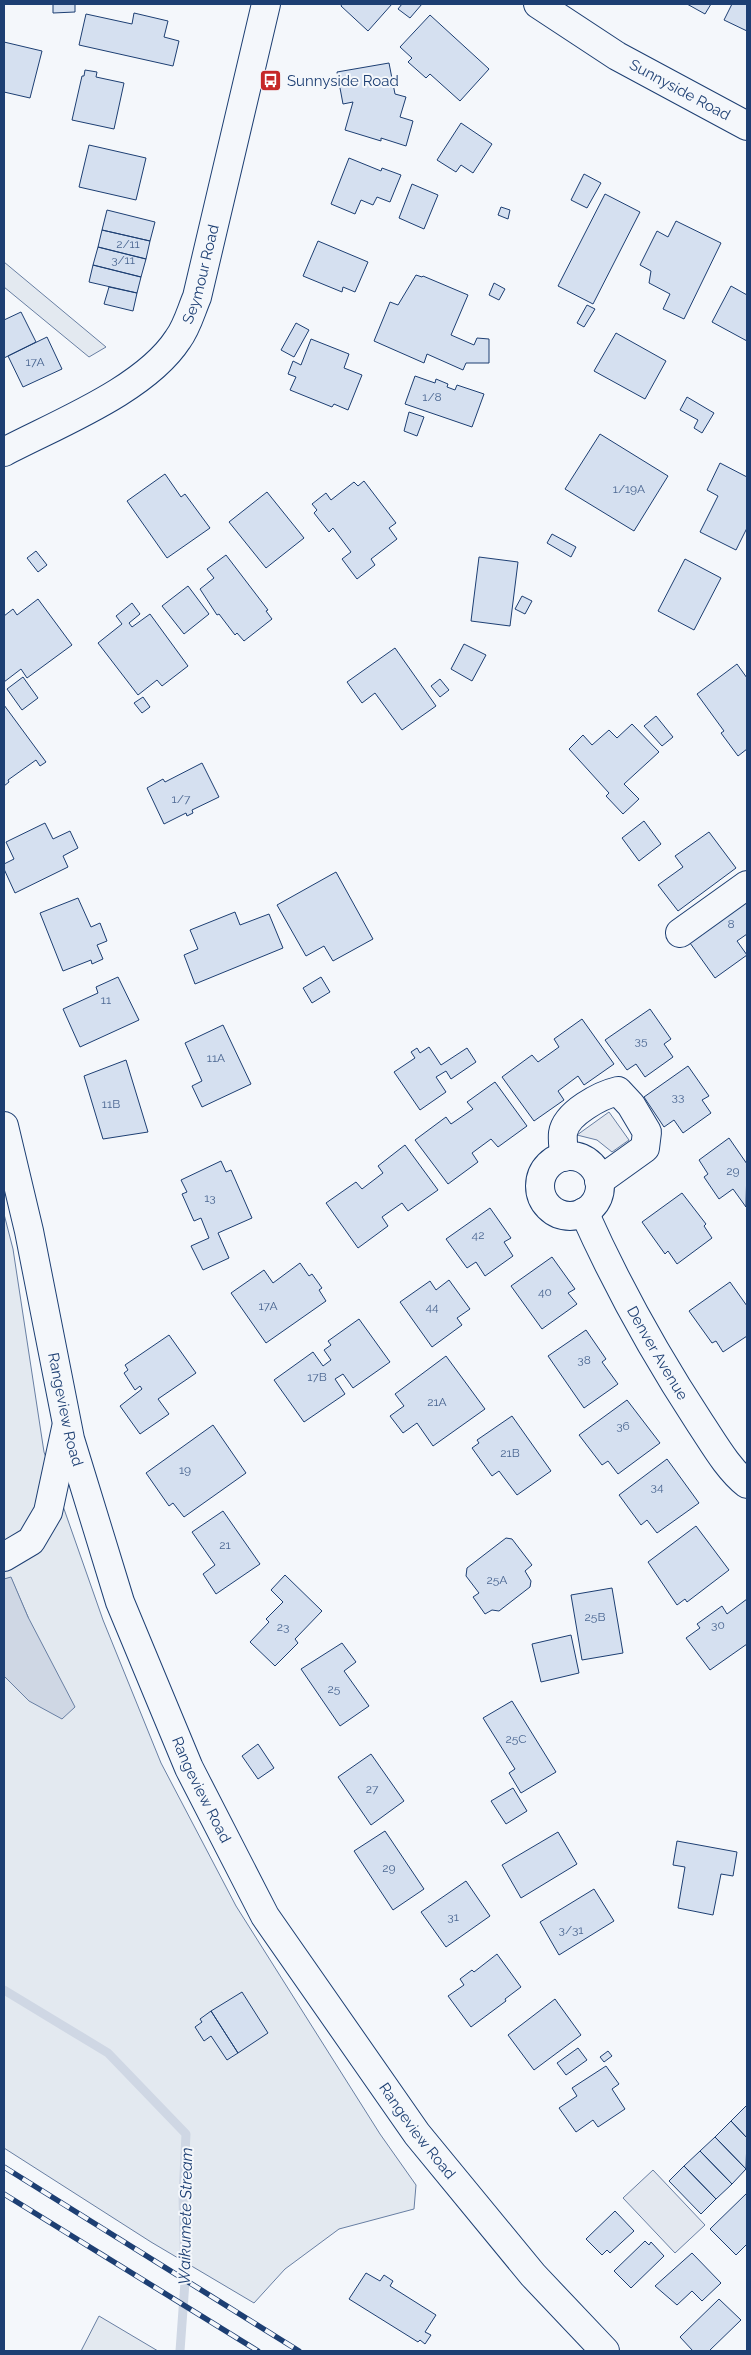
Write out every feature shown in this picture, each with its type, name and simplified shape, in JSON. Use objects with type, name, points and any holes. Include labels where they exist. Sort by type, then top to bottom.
[{"type":"street","name":"Seymour Road","points":[[4,452],[72,418],[143,376],[167,354],[179,339],[197,297],[266,4]]},
{"type":"street","name":"Sunnyside Road","points":[[538,4],[617,56],[747,126]]},
{"type":"street","points":[[680,933],[747,885]]},
{"type":"street","points":[[564,1157],[563,1132],[570,1118],[602,1095],[618,1091],[631,1105],[647,1132],[645,1148],[599,1181]]},
{"type":"street","name":"Rangeview Road","points":[[4,1126],[29,1231],[67,1426],[120,1602],[189,1768],[265,1916],[417,2134],[533,2275],[605,2351]]},
{"type":"street","points":[[564,1157],[579,1158],[588,1162],[595,1170],[599,1181],[597,1198],[584,1212],[575,1216],[555,1213],[547,1207],[542,1199],[540,1179],[544,1170],[551,1162],[564,1157]]},
{"type":"street","name":"Denver Avenue","points":[[584,1212],[609,1268],[679,1391],[731,1466],[747,1484]]},
{"type":"street","points":[[4,1557],[31,1541],[48,1512],[67,1426]]},
{"type":"shaded area","points":[[4,262],[106,347],[89,357],[4,287]]},
{"type":"shaded area","points":[[609,1112],[629,1140],[612,1152],[597,1140],[577,1135]]},
{"type":"shaded area","points":[[4,1214],[13,1249],[44,1452],[103,1620],[161,1763],[236,1906],[380,2134],[416,2185],[414,2209],[339,2229],[285,2269],[254,2303],[151,2242],[4,2148],[4,1676],[29,1701],[28,1617],[11,1578],[4,1579]]},
{"type":"shaded area","points":[[11,1577],[28,1617],[75,1707],[62,1719],[29,1701],[4,1676],[4,1579]]},
{"type":"shaded area","points":[[653,2170],[705,2225],[675,2253],[623,2198]]},
{"type":"shaded area","points":[[99,2316],[158,2351],[81,2351]]},
{"type":"building","points":[[53,4],[75,4],[75,12],[53,13]]},
{"type":"building","points":[[342,4],[392,4],[368,31],[341,6]]},
{"type":"building","points":[[402,4],[422,4],[410,18],[398,9]]},
{"type":"building","points":[[687,4],[711,4],[705,14]]},
{"type":"building","points":[[732,4],[747,4],[747,31],[724,20]]},
{"type":"building","points":[[134,13],[168,21],[164,37],[179,41],[173,66],[79,45],[86,14],[132,24]]},
{"type":"building","points":[[430,15],[489,69],[460,101],[430,74],[426,78],[408,62],[412,58],[400,47]]},
{"type":"building","points":[[4,42],[42,51],[30,98],[4,92]]},
{"type":"building","points":[[389,63],[395,94],[406,97],[400,117],[413,121],[406,146],[381,138],[381,141],[345,130],[353,102],[343,104],[337,72]]},
{"type":"building","points":[[85,70],[97,72],[96,77],[124,83],[114,129],[72,120]]},
{"type":"building","points":[[461,123],[492,144],[473,173],[461,165],[456,172],[437,160]]},
{"type":"building","points":[[89,145],[146,158],[136,200],[79,187]]},
{"type":"building","points":[[349,158],[381,171],[382,168],[401,175],[390,202],[377,197],[373,205],[361,200],[355,214],[331,204]]},
{"type":"building","points":[[584,174],[601,183],[587,208],[571,200]]},
{"type":"building","points":[[412,184],[438,195],[424,229],[399,218]]},
{"type":"building","points":[[605,194],[640,212],[593,304],[558,286]]},
{"type":"building","points":[[501,207],[510,210],[508,219],[498,215]]},
{"type":"building","points":[[107,210],[155,222],[150,241],[102,230]]},
{"type":"building","points":[[676,221],[721,243],[684,319],[663,309],[670,294],[649,283],[651,271],[640,265],[657,231],[668,237]]},
{"type":"building","points":[[102,230],[150,241],[146,259],[98,247]]},
{"type":"building","points":[[318,241],[368,262],[355,292],[343,287],[342,292],[303,276]]},
{"type":"building","points":[[98,247],[146,259],[141,277],[93,265]]},
{"type":"building","points":[[93,265],[141,277],[137,293],[89,282]]},
{"type":"building","points":[[416,275],[423,276],[468,295],[451,335],[474,345],[477,338],[489,339],[489,363],[466,363],[463,370],[427,354],[424,363],[374,341],[390,302],[398,305]]},
{"type":"building","points":[[494,283],[505,289],[499,300],[489,295]]},
{"type":"building","points":[[731,286],[747,295],[747,341],[712,322]]},
{"type":"building","points":[[109,287],[137,293],[133,311],[104,304]]},
{"type":"building","points":[[587,305],[595,309],[584,327],[577,323]]},
{"type":"building","points":[[21,312],[36,342],[4,358],[4,320]]},
{"type":"building","points":[[296,323],[309,330],[294,357],[281,350]]},
{"type":"building","points":[[616,333],[666,361],[645,399],[594,371]]},
{"type":"building","points":[[47,337],[62,369],[23,387],[8,356]]},
{"type":"building","points":[[311,339],[349,354],[344,368],[362,375],[348,410],[334,404],[332,407],[290,390],[296,377],[288,374],[293,361],[301,365]]},
{"type":"building","points":[[415,376],[435,383],[436,379],[448,384],[447,387],[455,390],[457,385],[484,394],[472,427],[405,404]]},
{"type":"building","points":[[687,397],[714,413],[702,433],[694,428],[698,420],[680,410]]},
{"type":"building","points":[[409,412],[424,417],[417,436],[404,431]]},
{"type":"building","points":[[600,434],[668,476],[634,531],[565,489]]},
{"type":"building","points":[[720,463],[747,477],[747,528],[736,550],[700,532],[718,496],[707,490]]},
{"type":"building","points":[[165,474],[181,497],[185,494],[210,528],[167,558],[127,501]]},
{"type":"building","points":[[364,481],[396,523],[389,528],[397,539],[371,559],[375,565],[357,579],[342,559],[351,552],[333,528],[329,532],[314,513],[317,510],[312,504],[326,493],[331,500],[354,482],[358,486]]},
{"type":"building","points":[[267,492],[304,538],[266,568],[229,522]]},
{"type":"building","points":[[552,534],[576,547],[571,557],[547,543]]},
{"type":"building","points":[[36,551],[47,565],[38,572],[27,558]]},
{"type":"building","points":[[226,555],[268,610],[266,611],[272,619],[244,641],[237,633],[235,635],[219,614],[217,615],[200,589],[214,578],[207,569]]},
{"type":"building","points":[[479,557],[518,562],[510,626],[471,621]]},
{"type":"building","points":[[685,559],[721,578],[694,630],[658,611]]},
{"type":"building","points":[[188,586],[209,614],[184,634],[162,606]]},
{"type":"building","points":[[522,596],[532,601],[525,614],[515,609]]},
{"type":"building","points":[[38,599],[72,645],[27,678],[21,669],[4,682],[4,616],[13,609],[17,615]]},
{"type":"building","points":[[132,603],[140,614],[129,623],[132,627],[150,614],[188,666],[162,686],[157,680],[138,695],[98,643],[122,624],[116,616]]},
{"type":"building","points":[[464,644],[486,655],[472,681],[451,669]]},
{"type":"building","points":[[395,648],[436,706],[402,730],[375,693],[362,703],[347,682]]},
{"type":"building","points":[[737,664],[747,678],[747,749],[738,756],[721,733],[724,731],[697,694]]},
{"type":"building","points":[[23,677],[38,698],[22,710],[7,689]]},
{"type":"building","points":[[440,679],[449,690],[440,697],[431,686]]},
{"type":"building","points":[[143,697],[150,707],[142,713],[134,703]]},
{"type":"building","points":[[4,705],[46,762],[40,766],[36,760],[8,780],[9,782],[4,786]]},
{"type":"building","points":[[656,716],[673,737],[662,746],[644,726]]},
{"type":"building","points":[[632,724],[659,752],[624,784],[639,799],[623,814],[606,796],[609,793],[569,749],[583,735],[592,745],[609,730],[617,738]]},
{"type":"building","points":[[202,763],[219,797],[192,810],[193,813],[187,816],[186,813],[164,824],[147,788],[163,779],[165,782]]},
{"type":"building","points":[[644,821],[661,844],[639,861],[622,838]]},
{"type":"building","points":[[45,823],[53,839],[70,831],[78,848],[63,856],[68,867],[15,893],[4,869],[4,864],[14,859],[6,842]]},
{"type":"building","points":[[709,832],[736,868],[678,911],[658,885],[683,867],[675,856]]},
{"type":"building","points":[[336,872],[373,939],[333,961],[324,946],[306,956],[277,905]]},
{"type":"building","points":[[747,897],[747,934],[737,941],[747,955],[715,978],[690,943],[719,922],[714,914]]},
{"type":"building","points":[[78,898],[91,927],[100,923],[107,941],[97,945],[103,959],[92,964],[91,960],[63,971],[40,913]]},
{"type":"building","points":[[235,912],[240,925],[269,914],[283,948],[195,984],[184,955],[198,949],[190,930]]},
{"type":"building","points":[[118,977],[139,1020],[80,1047],[63,1009],[98,993],[96,987]]},
{"type":"building","points":[[321,977],[330,992],[312,1003],[303,988]]},
{"type":"building","points":[[650,1009],[671,1039],[664,1044],[673,1057],[645,1077],[636,1064],[627,1070],[605,1040]]},
{"type":"building","points":[[582,1019],[614,1064],[584,1085],[578,1076],[558,1091],[564,1100],[534,1121],[502,1077],[532,1055],[538,1062],[559,1047],[554,1039]]},
{"type":"building","points":[[223,1025],[251,1084],[202,1107],[192,1086],[202,1081],[185,1043]]},
{"type":"building","points":[[429,1047],[441,1065],[467,1048],[476,1062],[451,1079],[446,1071],[436,1077],[446,1092],[420,1110],[394,1072],[415,1058],[411,1052],[417,1048],[420,1053]]},
{"type":"building","points":[[126,1060],[148,1132],[103,1139],[84,1076]]},
{"type":"building","points":[[688,1066],[709,1096],[702,1100],[711,1113],[683,1133],[674,1120],[664,1127],[644,1097]]},
{"type":"building","points":[[495,1082],[527,1126],[498,1147],[491,1139],[472,1153],[478,1162],[448,1184],[415,1140],[446,1117],[451,1124],[473,1109],[467,1102]]},
{"type":"building","points":[[729,1138],[747,1164],[746,1207],[733,1189],[719,1199],[704,1177],[708,1174],[699,1160]]},
{"type":"building","points":[[405,1145],[438,1190],[408,1211],[402,1203],[382,1217],[388,1226],[358,1248],[326,1203],[356,1182],[362,1189],[383,1173],[378,1166]]},
{"type":"building","points":[[221,1161],[226,1172],[231,1170],[252,1218],[218,1233],[229,1258],[203,1270],[191,1246],[209,1238],[201,1218],[194,1221],[182,1194],[187,1192],[181,1180]]},
{"type":"building","points":[[682,1193],[706,1224],[704,1226],[712,1238],[677,1264],[668,1251],[665,1254],[642,1222]]},
{"type":"building","points":[[490,1208],[511,1238],[504,1242],[513,1256],[485,1276],[476,1262],[467,1268],[446,1239]]},
{"type":"building","points":[[552,1257],[575,1289],[568,1293],[577,1304],[542,1329],[511,1286]]},
{"type":"building","points":[[300,1263],[309,1276],[312,1274],[322,1288],[319,1290],[326,1301],[266,1343],[231,1293],[264,1270],[273,1283]]},
{"type":"building","points":[[449,1280],[470,1309],[457,1318],[462,1325],[432,1347],[400,1302],[430,1281],[436,1290]]},
{"type":"building","points":[[730,1282],[747,1306],[747,1336],[723,1352],[716,1341],[712,1343],[689,1311]]},
{"type":"building","points":[[359,1319],[390,1362],[353,1388],[343,1374],[335,1379],[345,1394],[304,1422],[274,1380],[313,1352],[323,1366],[331,1360],[324,1350],[331,1345],[328,1341]]},
{"type":"building","points":[[586,1330],[606,1359],[602,1362],[618,1384],[584,1408],[548,1356]]},
{"type":"building","points":[[169,1335],[196,1373],[158,1399],[169,1414],[140,1434],[120,1406],[142,1389],[140,1386],[135,1390],[124,1373],[128,1370],[125,1365]]},
{"type":"building","points":[[446,1356],[485,1409],[433,1446],[417,1423],[403,1433],[390,1416],[404,1406],[395,1394]]},
{"type":"building","points":[[627,1400],[660,1443],[618,1474],[608,1461],[602,1465],[579,1435]]},
{"type":"building","points":[[512,1416],[551,1471],[517,1495],[499,1471],[492,1476],[472,1448],[479,1443],[477,1440]]},
{"type":"building","points":[[213,1425],[246,1473],[184,1517],[173,1503],[169,1506],[146,1473]]},
{"type":"building","points":[[667,1459],[699,1503],[657,1533],[647,1520],[641,1525],[619,1495]]},
{"type":"building","points":[[223,1511],[260,1564],[216,1594],[203,1574],[215,1565],[192,1532]]},
{"type":"building","points":[[696,1526],[729,1570],[687,1602],[685,1599],[677,1605],[648,1562]]},
{"type":"building","points":[[506,1538],[512,1539],[532,1565],[525,1571],[531,1581],[530,1587],[499,1611],[492,1610],[485,1614],[473,1597],[479,1593],[466,1576],[467,1568]]},
{"type":"building","points":[[285,1575],[322,1611],[295,1639],[298,1643],[275,1666],[250,1642],[269,1622],[266,1619],[283,1602],[271,1590]]},
{"type":"building","points":[[612,1588],[623,1653],[582,1660],[571,1595]]},
{"type":"building","points":[[747,1599],[747,1644],[710,1670],[686,1638],[700,1628],[697,1624],[722,1606],[727,1614]]},
{"type":"building","points":[[571,1635],[579,1673],[541,1682],[532,1644]]},
{"type":"building","points":[[342,1643],[356,1662],[344,1671],[369,1706],[340,1726],[301,1669]]},
{"type":"building","points":[[512,1701],[556,1772],[521,1793],[509,1773],[515,1769],[483,1718]]},
{"type":"building","points":[[258,1744],[274,1768],[258,1779],[242,1756]]},
{"type":"building","points":[[371,1754],[404,1801],[371,1825],[338,1777]]},
{"type":"building","points":[[513,1788],[527,1811],[506,1824],[491,1801]]},
{"type":"building","points":[[385,1831],[424,1889],[393,1910],[354,1851]]},
{"type":"building","points":[[558,1832],[577,1864],[521,1898],[502,1865]]},
{"type":"building","points":[[677,1841],[737,1852],[733,1876],[721,1874],[713,1915],[678,1908],[685,1867],[673,1865]]},
{"type":"building","points":[[466,1881],[490,1916],[446,1947],[421,1912]]},
{"type":"building","points":[[594,1889],[614,1921],[559,1955],[540,1922]]},
{"type":"building","points":[[497,1954],[521,1987],[505,1999],[506,2001],[471,2027],[448,1996],[464,1985],[460,1979],[472,1970],[474,1972]]},
{"type":"building","points":[[242,1992],[268,2033],[238,2053],[211,2011]]},
{"type":"building","points":[[555,1999],[581,2035],[534,2070],[508,2035]]},
{"type":"building","points":[[211,2011],[238,2053],[227,2060],[211,2036],[204,2041],[195,2027],[202,2022],[200,2019]]},
{"type":"building","points":[[578,2048],[587,2060],[566,2075],[557,2063]]},
{"type":"building","points":[[608,2051],[612,2056],[604,2062],[600,2057]]},
{"type":"building","points":[[606,2066],[619,2084],[612,2089],[625,2109],[598,2127],[593,2120],[576,2132],[559,2108],[577,2096],[572,2088]]},
{"type":"building","points":[[747,2105],[747,2138],[731,2121]]},
{"type":"building","points":[[731,2121],[747,2138],[746,2169],[715,2137]]},
{"type":"building","points":[[715,2137],[746,2169],[732,2184],[700,2151]]},
{"type":"building","points":[[700,2151],[732,2184],[716,2199],[684,2166]]},
{"type":"building","points":[[684,2166],[716,2199],[701,2214],[669,2181]]},
{"type":"building","points":[[747,2193],[747,2244],[736,2255],[710,2229]]},
{"type":"building","points":[[615,2211],[634,2231],[610,2253],[607,2250],[602,2255],[586,2239]]},
{"type":"building","points":[[645,2241],[649,2245],[651,2242],[664,2256],[631,2288],[614,2271]]},
{"type":"building","points":[[692,2253],[721,2283],[702,2301],[692,2291],[677,2305],[655,2286]]},
{"type":"building","points":[[366,2273],[380,2281],[384,2275],[393,2281],[390,2286],[436,2315],[425,2332],[431,2335],[425,2344],[420,2340],[418,2342],[349,2299]]},
{"type":"building","points":[[719,2299],[741,2320],[709,2351],[693,2351],[680,2337]]},
{"type":"waterway","name":"Waikumete Stream","points":[[4,1990],[108,2053],[186,2134],[183,2196],[185,2282],[180,2351]]},
{"type":"railway","points":[[4,2167],[299,2351]]},
{"type":"railway","points":[[4,2194],[258,2351]]},
{"type":"place","name":"Sunnyside Road","points":[[271,81]]}]
